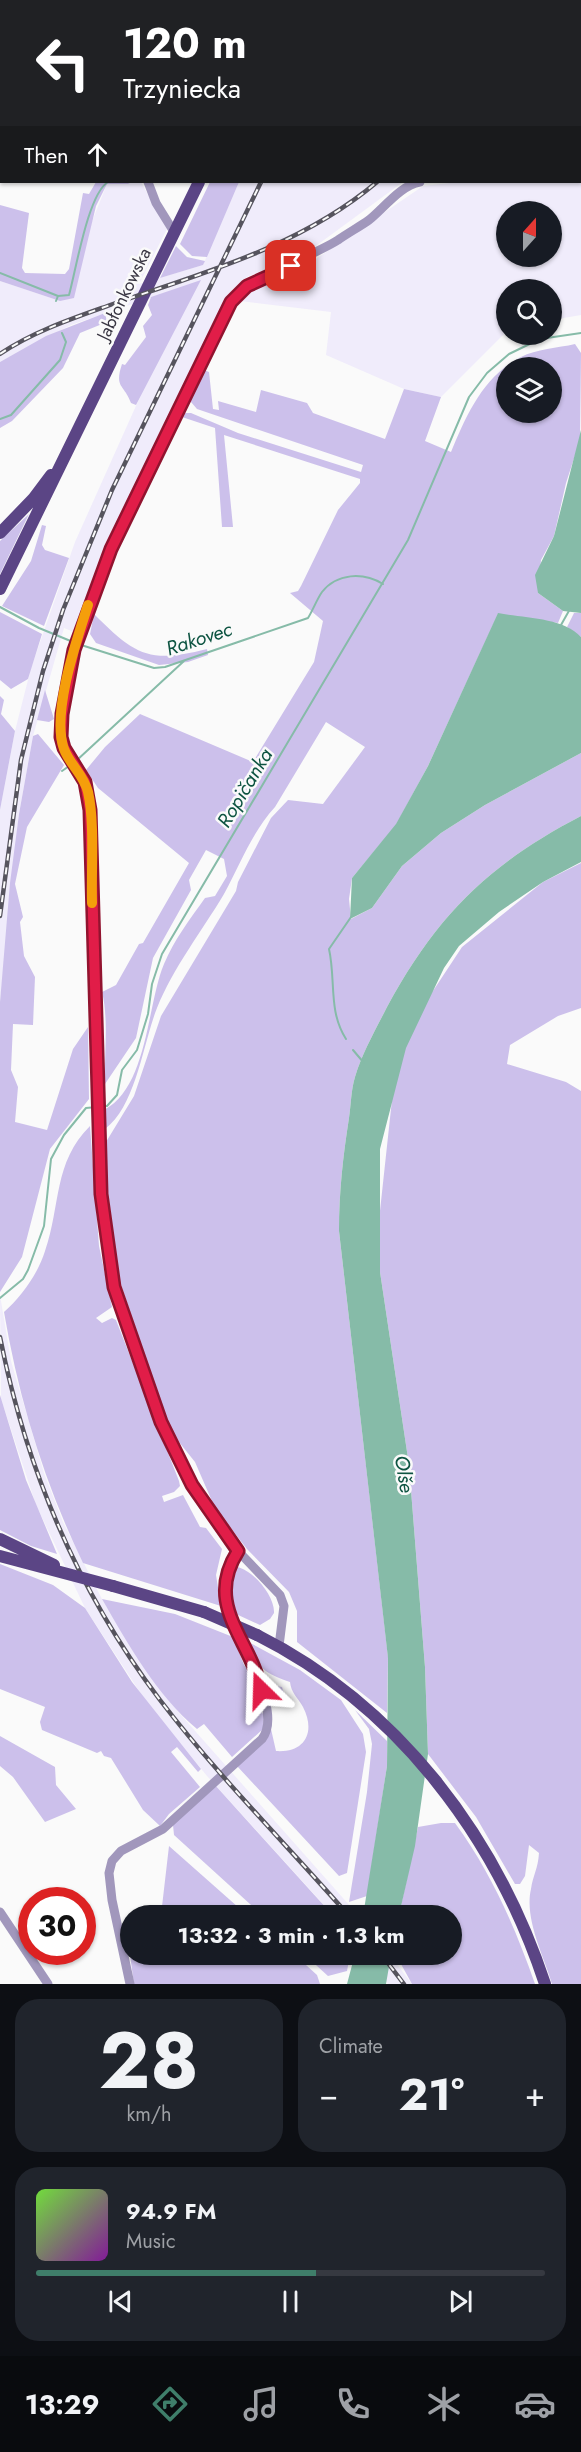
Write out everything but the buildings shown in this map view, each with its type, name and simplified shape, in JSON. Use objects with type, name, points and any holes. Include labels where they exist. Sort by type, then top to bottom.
[{"type":"main road","name":"Jabłonkowska","points":[[81,422],[198,183]]},
{"type":"main road","points":[[0,533],[47,482],[81,422]]},
{"type":"main road","points":[[0,589],[81,422]]},
{"type":"main road","points":[[0,1539],[82,1578]]},
{"type":"main road","points":[[0,1548],[82,1578]]},
{"type":"main road","points":[[0,1556],[204,1612],[257,1635],[309,1664],[366,1709],[439,1783],[474,1831],[513,1899],[545,1984]]},
{"type":"street","points":[[148,183],[156,203],[174,232]]},
{"type":"street","points":[[279,1646],[284,1606],[280,1594],[238,1551],[192,1485],[161,1422],[120,1310],[105,1235],[97,1073],[90,810],[85,782],[70,759],[61,737],[62,714],[77,637],[111,549],[237,294],[256,281],[308,258],[336,241],[369,220],[403,190],[418,183]]},
{"type":"street","points":[[130,1984],[112,1900],[109,1873],[112,1861],[121,1851],[163,1829],[262,1739],[268,1727],[268,1717],[258,1674],[250,1663],[225,1595],[226,1572],[238,1551]]},
{"type":"street","points":[[0,1911],[48,1984]]},
{"type":"shaded area","points":[[95,183],[130,183],[107,184],[96,206],[74,298],[60,301],[0,281],[0,205],[29,213],[22,268],[25,273],[65,274],[69,269],[83,193],[89,194]]},
{"type":"shaded area","points":[[142,183],[167,229],[139,284],[203,265],[239,183],[402,183],[309,251],[247,277],[232,290],[99,560],[74,632],[64,628],[33,736],[19,814],[0,1002],[0,810],[15,731],[31,668],[75,542],[148,379],[200,281],[71,325],[0,362],[0,281],[60,301],[107,184]]},
{"type":"shaded area","points":[[210,183],[239,183],[207,257],[192,256],[180,244]]},
{"type":"shaded area","points":[[450,183],[581,183],[581,315],[562,318],[562,279],[496,279],[496,342],[441,397],[404,389],[326,355],[331,312],[240,301],[256,287],[313,261],[423,186]]},
{"type":"shaded area","points":[[176,246],[187,257],[205,261],[203,265],[160,278]]},
{"type":"shaded area","points":[[201,280],[136,405],[131,403],[119,382],[120,372],[122,364],[125,365],[146,337],[143,326],[152,315],[148,305],[151,297]]},
{"type":"shaded area","points":[[105,313],[107,322],[80,333],[63,368],[12,421],[0,428],[0,362],[46,336]]},
{"type":"shaded area","points":[[575,344],[581,353],[580,440],[566,483],[554,536],[541,560],[538,593],[563,611],[558,623],[498,614],[428,766],[396,825],[352,878],[349,899],[351,919],[372,908],[402,866],[441,833],[485,805],[581,753],[581,816],[548,834],[492,873],[446,919],[425,945],[387,1007],[365,1050],[354,1082],[342,1174],[339,1231],[388,1657],[387,1713],[297,1642],[297,1611],[289,1592],[247,1549],[215,1508],[195,1462],[179,1442],[167,1421],[119,1279],[107,1184],[106,1142],[134,1096],[161,1016],[236,891],[238,882],[271,818],[288,800],[323,804],[365,747],[326,722],[275,807],[253,838],[224,894],[171,979],[157,1008],[131,1090],[116,1119],[105,1129],[104,1110],[119,1099],[130,1083],[138,1064],[158,981],[168,955],[205,898],[215,896],[227,876],[224,859],[206,850],[189,880],[191,890],[153,958],[136,1038],[105,1084],[106,1026],[102,992],[116,985],[189,863],[98,788],[86,770],[105,747],[140,714],[253,762],[314,662],[323,621],[290,593],[298,591],[338,510],[360,483],[360,479],[224,435],[233,527],[222,527],[215,428],[182,417],[185,413],[191,413],[238,433],[361,472],[363,465],[197,409],[191,402],[191,395],[204,370],[209,372],[213,409],[219,410],[218,401],[256,412],[261,390],[307,403],[313,413],[385,439],[404,389],[441,397],[425,441],[451,452],[477,398],[496,375],[496,423],[562,423],[562,357],[521,357],[540,350]]},
{"type":"shaded area","points":[[29,514],[0,574],[0,541]]},
{"type":"shaded area","points":[[42,525],[46,526],[42,545],[45,550],[69,558],[44,626],[2,606],[31,561]]},
{"type":"shaded area","points":[[0,612],[42,634],[28,679],[11,689],[0,680]]},
{"type":"shaded area","points":[[574,613],[581,613],[581,637],[567,627]]},
{"type":"shaded area","points":[[94,614],[121,639],[144,652],[171,656],[207,649],[208,655],[188,662],[159,665],[96,643],[90,634]]},
{"type":"shaded area","points":[[45,690],[54,719],[49,722],[37,720]]},
{"type":"shaded area","points":[[0,696],[4,700],[1,714],[15,731],[0,810]]},
{"type":"shaded area","points":[[38,734],[64,765],[27,827],[15,884],[23,917],[20,922],[24,956],[35,977],[33,1025],[13,1024],[11,1070],[18,1087],[15,1122],[47,1130],[73,1049],[88,1027],[89,1099],[50,1149],[22,1257],[0,1292],[0,1002],[10,883],[19,814],[33,736]]},
{"type":"shaded area","points":[[581,863],[581,1008],[558,1016],[510,1045],[507,1064],[566,1082],[581,1091],[581,1984],[552,1984],[530,1913],[531,1889],[539,1853],[529,1845],[525,1876],[520,1884],[515,1884],[476,1817],[428,1754],[425,1667],[409,1465],[380,1272],[379,1220],[398,1044],[462,947],[543,882]]},
{"type":"shaded area","points":[[90,1126],[99,1246],[112,1307],[96,1318],[102,1323],[112,1318],[116,1320],[179,1481],[180,1486],[174,1492],[162,1496],[164,1502],[183,1495],[200,1527],[206,1528],[222,1549],[216,1575],[221,1606],[83,1563],[56,1502],[25,1409],[4,1312],[23,1292],[38,1268],[50,1234],[64,1170],[78,1140]]},
{"type":"shaded area","points":[[0,1295],[11,1361],[44,1473],[63,1522],[102,1599],[147,1671],[181,1715],[349,1905],[324,1905],[207,1776],[145,1700],[85,1608],[36,1505],[1,1399]]},
{"type":"shaded area","points":[[0,1395],[26,1480],[57,1554],[31,1546],[0,1530]]},
{"type":"shaded area","points":[[0,1564],[53,1585],[85,1608],[132,1682],[201,1769],[198,1772],[177,1747],[171,1752],[200,1787],[169,1814],[160,1826],[143,1810],[111,1758],[104,1756],[101,1751],[97,1753],[42,1730],[40,1722],[45,1707],[0,1689]]},
{"type":"shaded area","points":[[237,1567],[256,1578],[271,1599],[274,1613],[270,1619],[260,1625],[236,1614],[228,1584],[232,1570]]},
{"type":"shaded area","points":[[102,1599],[175,1614],[233,1637],[257,1690],[258,1705],[264,1716],[263,1729],[232,1757],[204,1724],[197,1729],[182,1716],[156,1685]]},
{"type":"shaded area","points":[[245,1640],[300,1670],[341,1700],[363,1734],[366,1752],[347,1873],[339,1876],[237,1766],[266,1740],[271,1729],[276,1751],[286,1751],[301,1745],[308,1732],[307,1716],[290,1682],[273,1675],[257,1663]]},
{"type":"shaded area","points":[[264,1684],[282,1687],[285,1697],[276,1701],[268,1700]]},
{"type":"shaded area","points":[[355,1710],[387,1741],[387,1766],[367,1896],[349,1902],[367,1792],[372,1744],[369,1729]]},
{"type":"shaded area","points":[[0,1736],[55,1767],[56,1785],[76,1809],[45,1822],[13,1777],[0,1766]]},
{"type":"shaded area","points":[[215,1785],[324,1905],[251,1905],[174,1835],[173,1825]]},
{"type":"shaded area","points":[[455,1823],[491,1880],[535,1984],[412,1984],[402,1965],[462,1965],[462,1905],[401,1905],[418,1827]]},
{"type":"shaded area","points":[[169,1846],[236,1905],[162,1905]]},
{"type":"shaded area","points":[[131,1965],[306,1965],[317,1975],[320,1984],[134,1984]]},
{"type":"shaded area","points":[[316,1965],[348,1965],[347,1971],[328,1976]]},
{"type":"shaded area","points":[[373,1965],[398,1965],[412,1984],[388,1984]]},
{"type":"water","points":[[581,430],[581,613],[563,611],[538,593],[535,575],[554,536]]},
{"type":"water","points":[[498,613],[553,622],[573,630],[581,637],[581,753],[485,805],[441,833],[402,866],[372,908],[350,919],[352,878],[396,824],[428,766]]},
{"type":"water","name":"Olše","points":[[581,816],[581,862],[543,882],[499,912],[459,946],[444,968],[406,1048],[380,1149],[380,1272],[409,1465],[425,1667],[428,1754],[415,1846],[401,1905],[365,1905],[387,1766],[388,1658],[339,1231],[342,1174],[353,1087],[361,1059],[387,1007],[425,945],[468,895],[492,873],[548,834]]},
{"type":"water","points":[[352,1965],[389,1965],[386,1984],[347,1984]]},
{"type":"waterway","points":[[56,301],[58,296],[69,295],[94,201],[107,183]]},
{"type":"waterway","points":[[0,273],[58,296]]},
{"type":"waterway","points":[[0,419],[11,415],[60,360],[66,342],[62,333]]},
{"type":"waterway","name":"Ropičanka","points":[[102,1106],[107,1106],[117,1095],[122,1070],[137,1050],[148,1014],[152,984],[162,954],[408,540],[469,397],[487,373],[509,354],[540,339],[581,333]]},
{"type":"waterway","name":"Rakovec","points":[[78,644],[154,668],[165,667],[308,618],[322,592],[335,581],[359,576],[383,584]]},
{"type":"waterway","name":"Rakovec","points":[[0,607],[39,628],[73,642]]},
{"type":"waterway","points":[[561,625],[570,609]]},
{"type":"waterway","points":[[76,761],[184,661]]},
{"type":"waterway","points":[[62,771],[72,764]]},
{"type":"waterway","points":[[346,1039],[337,1017],[329,949],[351,917]]},
{"type":"waterway","points":[[353,1050],[364,1063]]},
{"type":"waterway","name":"Ropičanka","points":[[0,1298],[23,1279],[28,1270],[44,1226],[51,1159],[64,1135],[86,1108],[97,1107]]},
{"type":"railway","points":[[0,916],[21,760],[43,671],[63,610],[112,490],[261,183]]},
{"type":"railway","points":[[0,354],[27,338],[55,326],[217,268],[285,240],[317,224],[376,183]]},
{"type":"railway","points":[[0,1337],[11,1386],[41,1482],[59,1528],[104,1617],[131,1659],[182,1728],[339,1905]]},
{"type":"railway","points":[[389,1965],[404,1984]]},
{"type":"slow traffic","points":[[88,605],[68,676],[61,737],[64,748],[85,782],[89,794],[92,903]]},
{"type":"route","points":[[261,1690],[258,1674],[250,1663],[225,1595],[226,1572],[238,1551],[212,1517],[192,1485],[161,1422],[120,1310],[114,1287],[101,1194],[89,794],[85,782],[64,748],[61,737],[68,676],[74,650],[96,584],[231,302],[247,286],[291,266]]}]
